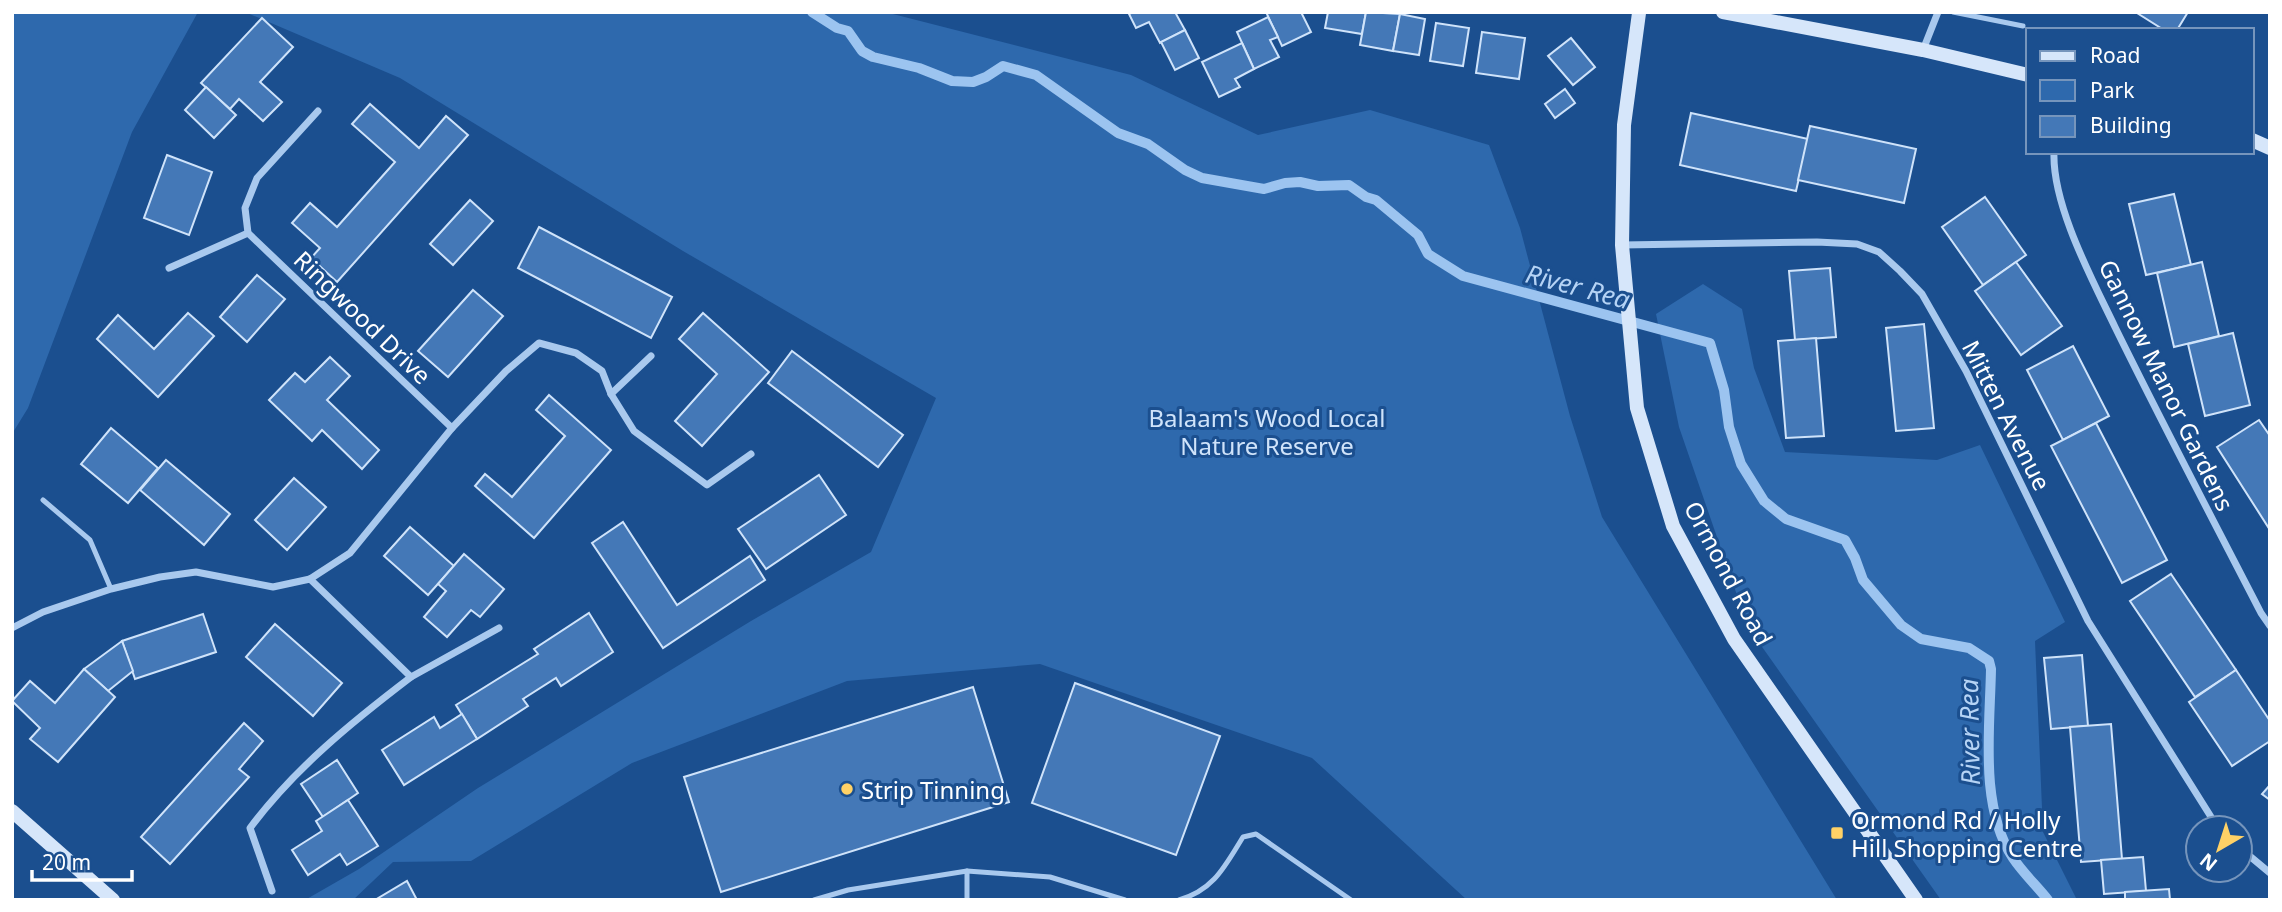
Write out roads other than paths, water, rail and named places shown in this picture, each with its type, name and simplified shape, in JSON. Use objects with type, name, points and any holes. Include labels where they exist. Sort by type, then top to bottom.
[{"type":"street","name":"Ormond Road","points":[[1639,12],[1624,125],[1622,245],[1636,408],[1673,526],[1734,639],[1916,900]]},
{"type":"street","points":[[1723,12],[1923,50],[2026,75]]},
{"type":"street","points":[[1923,50],[1938,12]]},
{"type":"street","points":[[169,268],[248,233],[245,208],[257,178],[318,111]]},
{"type":"street","points":[[2254,141],[2270,148]]},
{"type":"street","name":"Gannow Manor Gardens","points":[[2054,154],[2053,172],[2077,246],[2144,388],[2270,626]]},
{"type":"street","name":"Ringwood Drive","points":[[248,233],[452,428]]},
{"type":"street","name":"Mitten Avenue","points":[[1622,245],[1816,242],[1857,244],[1879,252],[1900,271],[1922,294],[1966,371],[2088,621],[2209,814]]},
{"type":"street","points":[[12,628],[43,612],[160,576],[196,572],[273,587],[310,579],[350,553],[452,428],[506,371],[538,343],[576,353],[602,371],[611,394],[634,430],[707,485],[751,454]]},
{"type":"street","points":[[611,394],[651,356]]},
{"type":"street","points":[[310,579],[411,677]]},
{"type":"street","points":[[272,891],[250,828],[266,806],[346,727],[411,677],[499,628]]},
{"type":"street","points":[[12,811],[113,900]]},
{"type":"street","points":[[2254,860],[2270,873]]},
{"type":"lane","points":[[1953,12],[2023,26]]},
{"type":"lane","points":[[43,500],[90,540],[111,589]]},
{"type":"lane","points":[[1180,900],[1195,895],[1217,878],[1242,837],[1256,834],[1351,900]]},
{"type":"lane","points":[[967,900],[968,871]]},
{"type":"lane","points":[[814,900],[848,890],[968,871],[1050,877],[1125,900]]},
{"type":"waterway","name":"River Rea","points":[[812,12],[837,28],[848,31],[862,51],[873,57],[919,68],[952,81],[973,82],[1003,66],[1036,75],[1118,133],[1148,144],[1185,170],[1202,178],[1264,189],[1300,182],[1318,186],[1349,185],[1366,197],[1376,200],[1418,235],[1428,254],[1463,276],[1710,343],[1724,390],[1729,427],[1741,464],[1764,501],[1786,519],[1845,540],[1863,580],[1901,625],[1921,639],[1969,648],[1989,661],[1989,766],[1995,815],[2002,838],[2013,858],[2048,900]]},
{"type":"place","name":"Strip Tinning","points":[[847,789]]},
{"type":"place","name":"Ormond Rd / Holly Hill Shopping Centre","points":[[1837,833]]},
{"type":"park label","name":"Balaam's Wood Local Nature Reserve","points":[[1267,431]]}]
